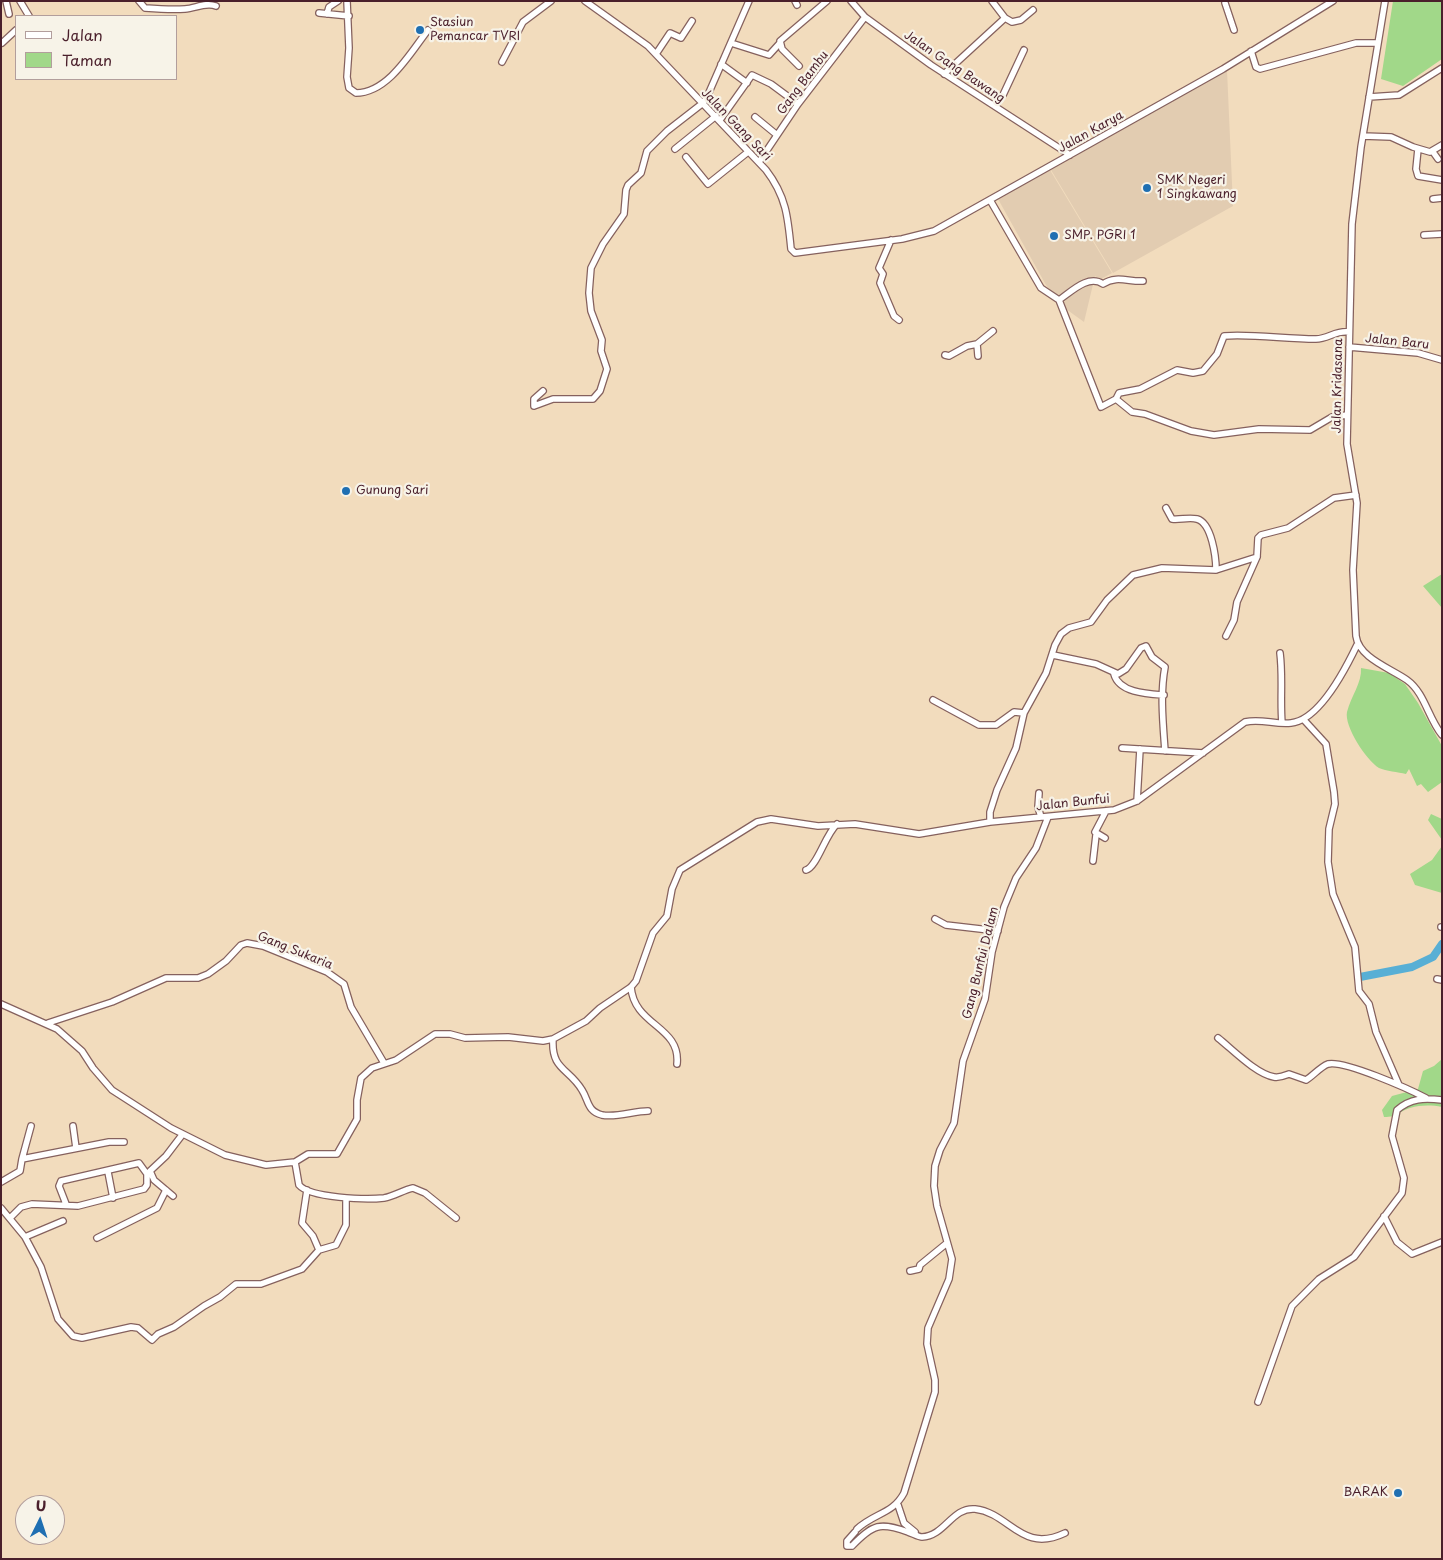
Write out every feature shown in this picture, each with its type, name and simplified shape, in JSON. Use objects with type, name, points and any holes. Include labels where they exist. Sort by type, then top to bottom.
[{"type":"street","points":[[6,1],[9,14]]},
{"type":"street","points":[[20,1],[28,15]]},
{"type":"street","points":[[139,1],[145,8],[188,9],[210,4],[216,6]]},
{"type":"street","points":[[327,14],[329,6],[338,1]]},
{"type":"street","points":[[502,62],[523,22],[551,1]]},
{"type":"street","name":"Jalan Gang Sari","points":[[585,1],[638,37],[656,54],[718,118],[773,179],[787,212],[791,251],[799,252],[846,246]]},
{"type":"street","points":[[543,391],[534,399],[534,406],[553,399],[593,399],[600,391],[608,369],[601,351],[602,340],[591,311],[589,275],[603,244],[624,214],[626,190],[629,183],[641,173],[647,150],[672,126],[703,103],[750,1]]},
{"type":"street","points":[[731,43],[769,56],[784,36],[827,1]]},
{"type":"street","name":"Jalan Gang Bawang","points":[[851,1],[865,17],[944,74],[1070,155]]},
{"type":"street","points":[[992,1],[1005,18],[1012,22],[1017,21],[1033,10]]},
{"type":"street","name":"Jalan Karya","points":[[846,246],[928,233],[1070,155],[1251,51],[1333,1]]},
{"type":"street","name":"Jalan Kridasana","points":[[1357,645],[1353,577],[1356,494],[1347,450],[1352,224],[1363,136],[1385,1]]},
{"type":"street","points":[[1227,2],[1234,30]]},
{"type":"street","points":[[348,4],[347,77],[349,88],[356,92],[370,89],[392,75],[428,30]]},
{"type":"street","points":[[319,13],[349,16]]},
{"type":"street","name":"Gang Bambu","points":[[758,162],[798,104],[865,17]]},
{"type":"street","points":[[944,74],[1005,18]]},
{"type":"street","points":[[656,54],[670,32],[681,38],[692,21]]},
{"type":"street","points":[[2,43],[15,31]]},
{"type":"street","points":[[1251,51],[1256,67],[1260,69],[1356,43],[1378,43]]},
{"type":"street","points":[[779,44],[799,66]]},
{"type":"street","points":[[993,105],[1003,95],[1024,50]]},
{"type":"street","points":[[721,64],[747,83]]},
{"type":"street","points":[[1369,97],[1399,95],[1442,68]]},
{"type":"street","points":[[675,149],[718,118],[751,76],[766,82],[798,104]]},
{"type":"street","points":[[755,117],[777,135]]},
{"type":"street","points":[[1363,136],[1391,136],[1418,149],[1433,152],[1438,159]]},
{"type":"street","points":[[1433,152],[1442,145]]},
{"type":"street","points":[[1418,149],[1416,169],[1418,176],[1442,180]]},
{"type":"street","points":[[686,157],[708,184],[748,152]]},
{"type":"street","points":[[1433,199],[1442,198]]},
{"type":"street","points":[[990,200],[1041,288],[1059,300],[1067,325],[1086,364],[1101,407],[1116,399],[1119,393],[1140,389],[1177,370],[1193,373],[1203,371],[1217,354],[1222,337],[1318,339],[1338,331],[1349,332]]},
{"type":"street","points":[[1424,235],[1442,234]]},
{"type":"street","points":[[891,240],[880,268],[883,274],[880,284],[894,316],[899,320]]},
{"type":"street","points":[[1059,300],[1090,280],[1096,280],[1103,284],[1109,280],[1121,278],[1143,281]]},
{"type":"street","points":[[945,355],[949,356],[967,346],[977,344],[992,331]]},
{"type":"street","points":[[977,344],[978,356]]},
{"type":"street","name":"Jalan Baru","points":[[1349,347],[1418,352],[1442,360]]},
{"type":"street","points":[[1116,399],[1132,412],[1145,414],[1191,431],[1214,435],[1259,429],[1310,430],[1332,417],[1347,415]]},
{"type":"street","points":[[1226,636],[1234,620],[1237,602],[1256,557],[1258,538],[1261,535],[1288,528],[1334,498],[1356,494]]},
{"type":"street","points":[[1166,508],[1172,519],[1196,519],[1202,523],[1216,553],[1216,570]]},
{"type":"street","points":[[990,822],[992,804],[1016,748],[1024,713],[1053,655],[1055,645],[1061,634],[1075,625],[1091,622],[1107,600],[1133,575],[1162,568],[1216,570],[1256,557]]},
{"type":"street","points":[[1399,1085],[1376,1032],[1369,1004],[1362,998],[1359,991],[1354,947],[1333,894],[1328,862],[1329,828],[1335,804],[1326,744],[1304,720],[1314,712],[1326,697],[1348,664],[1357,645],[1364,653],[1413,686],[1442,735]]},
{"type":"street","points":[[1053,655],[1096,664],[1114,674],[1121,673],[1126,669],[1141,648],[1146,646],[1153,658],[1165,667],[1162,681],[1165,751]]},
{"type":"street","points":[[1280,653],[1283,677],[1280,698],[1282,723]]},
{"type":"street","points":[[1114,674],[1117,681],[1134,692],[1164,695]]},
{"type":"street","points":[[933,700],[980,725],[996,725],[1014,712],[1024,713]]},
{"type":"street","name":"Jalan Bunfui","points":[[632,987],[653,933],[667,916],[672,890],[680,870],[757,822],[770,819],[802,825],[869,825],[919,834],[990,822],[1106,811],[1138,801],[1245,722],[1260,720],[1282,723],[1304,720]]},
{"type":"street","points":[[1122,748],[1203,753]]},
{"type":"street","points":[[1138,801],[1140,749]]},
{"type":"street","points":[[1039,793],[1038,807],[1041,817]]},
{"type":"street","points":[[1093,861],[1096,829],[1106,811]]},
{"type":"street","name":"Gang Bunfui Dalam","points":[[898,1505],[904,1493],[935,1392],[935,1380],[927,1344],[928,1328],[952,1267],[937,1206],[934,1186],[935,1166],[940,1150],[954,1123],[963,1061],[985,999],[992,952],[998,931],[1014,882],[1030,860],[1048,817]]},
{"type":"street","points":[[806,870],[812,867],[826,839],[837,824]]},
{"type":"street","points":[[1096,834],[1105,838]]},
{"type":"street","points":[[935,919],[946,925],[998,931]]},
{"type":"street","name":"Gang Sukaria","points":[[48,1023],[112,1002],[166,978],[198,978],[208,974],[226,961],[241,945],[247,943],[263,946],[327,972],[344,984],[351,1007],[384,1063]]},
{"type":"street","points":[[1,1004],[48,1023],[82,1051],[93,1068],[112,1090],[182,1135],[224,1155],[266,1165],[295,1162],[308,1154],[334,1155],[340,1151],[357,1118],[360,1082],[372,1068],[396,1060],[435,1034],[483,1039],[508,1037],[544,1041],[553,1039],[586,1022],[600,1008],[632,987]]},
{"type":"street","points":[[632,987],[632,997],[644,1018],[661,1028],[675,1048],[678,1056],[677,1064]]},
{"type":"street","points":[[1218,1038],[1246,1061],[1269,1076],[1282,1077],[1289,1074],[1306,1080],[1325,1066],[1336,1064],[1399,1085],[1426,1098]]},
{"type":"street","points":[[553,1039],[552,1051],[559,1066],[581,1088],[592,1111],[605,1116],[648,1111]]},
{"type":"street","points":[[1258,1402],[1292,1306],[1319,1279],[1354,1257],[1401,1195],[1404,1186],[1402,1167],[1392,1136],[1396,1112],[1411,1101],[1426,1098],[1442,1100]]},
{"type":"street","points":[[1,1182],[20,1171],[32,1126]]},
{"type":"street","points":[[73,1126],[76,1148]]},
{"type":"street","points":[[10,1218],[21,1207],[32,1204],[78,1206],[144,1189],[147,1185],[149,1172],[166,1156],[182,1135]]},
{"type":"street","points":[[22,1159],[109,1142],[124,1142]]},
{"type":"street","points":[[295,1162],[299,1185],[306,1190],[346,1198],[383,1198],[401,1194],[413,1188],[425,1193],[456,1218]]},
{"type":"street","points":[[66,1204],[59,1186],[62,1181],[108,1172],[139,1163],[149,1172],[154,1180],[173,1196]]},
{"type":"street","points":[[108,1172],[113,1198]]},
{"type":"street","points":[[97,1238],[157,1208],[166,1190]]},
{"type":"street","points":[[306,1190],[302,1223],[314,1236],[319,1250]]},
{"type":"street","points":[[1,1208],[25,1237],[46,1280],[58,1319],[73,1336],[82,1338],[131,1327],[138,1328],[152,1340],[158,1334],[174,1328],[236,1284],[260,1284],[302,1269],[319,1250],[336,1245],[343,1235],[347,1217],[346,1198]]},
{"type":"street","points":[[1384,1216],[1397,1242],[1412,1254],[1442,1242]]},
{"type":"street","points":[[25,1237],[63,1221]]},
{"type":"street","points":[[910,1271],[919,1269],[920,1265],[947,1243]]},
{"type":"street","points":[[922,1537],[904,1524],[898,1505],[872,1517],[847,1541],[847,1546],[852,1546],[870,1529],[882,1525],[922,1537],[937,1532],[947,1526],[954,1516],[969,1509],[988,1512],[1014,1530],[1027,1536],[1054,1538],[1065,1533]]},
{"type":"shaded area","name":"SMK Negeri 1 Singkawang","points":[[1227,70],[1233,206],[1113,273],[1051,170]]},
{"type":"shaded area","name":"SMP. PGRI 1","points":[[1050,170],[1112,273],[1101,279],[1095,276],[1084,322],[1066,309],[1046,285],[998,199]]},
{"type":"green space","points":[[1393,1],[1442,1],[1442,59],[1403,86],[1381,79]]},
{"type":"green space","points":[[1442,574],[1442,608],[1423,586]]},
{"type":"green space","points":[[1361,668],[1389,673],[1405,684],[1442,746],[1442,782],[1428,792],[1421,784],[1417,786],[1409,769],[1406,774],[1379,768],[1368,758],[1352,734],[1347,712],[1360,679]]},
{"type":"green space","points":[[1431,814],[1442,819],[1442,840],[1428,820]]},
{"type":"green space","points":[[1442,846],[1442,893],[1415,885],[1410,874],[1432,860]]},
{"type":"green space","points":[[1442,1059],[1442,1107],[1418,1106],[1392,1116],[1384,1117],[1382,1110],[1392,1096],[1418,1089],[1423,1071],[1434,1066]]},
{"type":"waterway","points":[[1360,977],[1412,967],[1433,957],[1442,944]]},
{"type":"place","name":"Stasiun Pemancar TVRI","points":[[420,30]]},
{"type":"place","name":"SMK Negeri 1 Singkawang","points":[[1147,188]]},
{"type":"place","name":"SMP. PGRI 1","points":[[1054,236]]},
{"type":"place","name":"Gunung Sari","points":[[346,491]]},
{"type":"place","name":"BARAK","points":[[1398,1493]]}]
